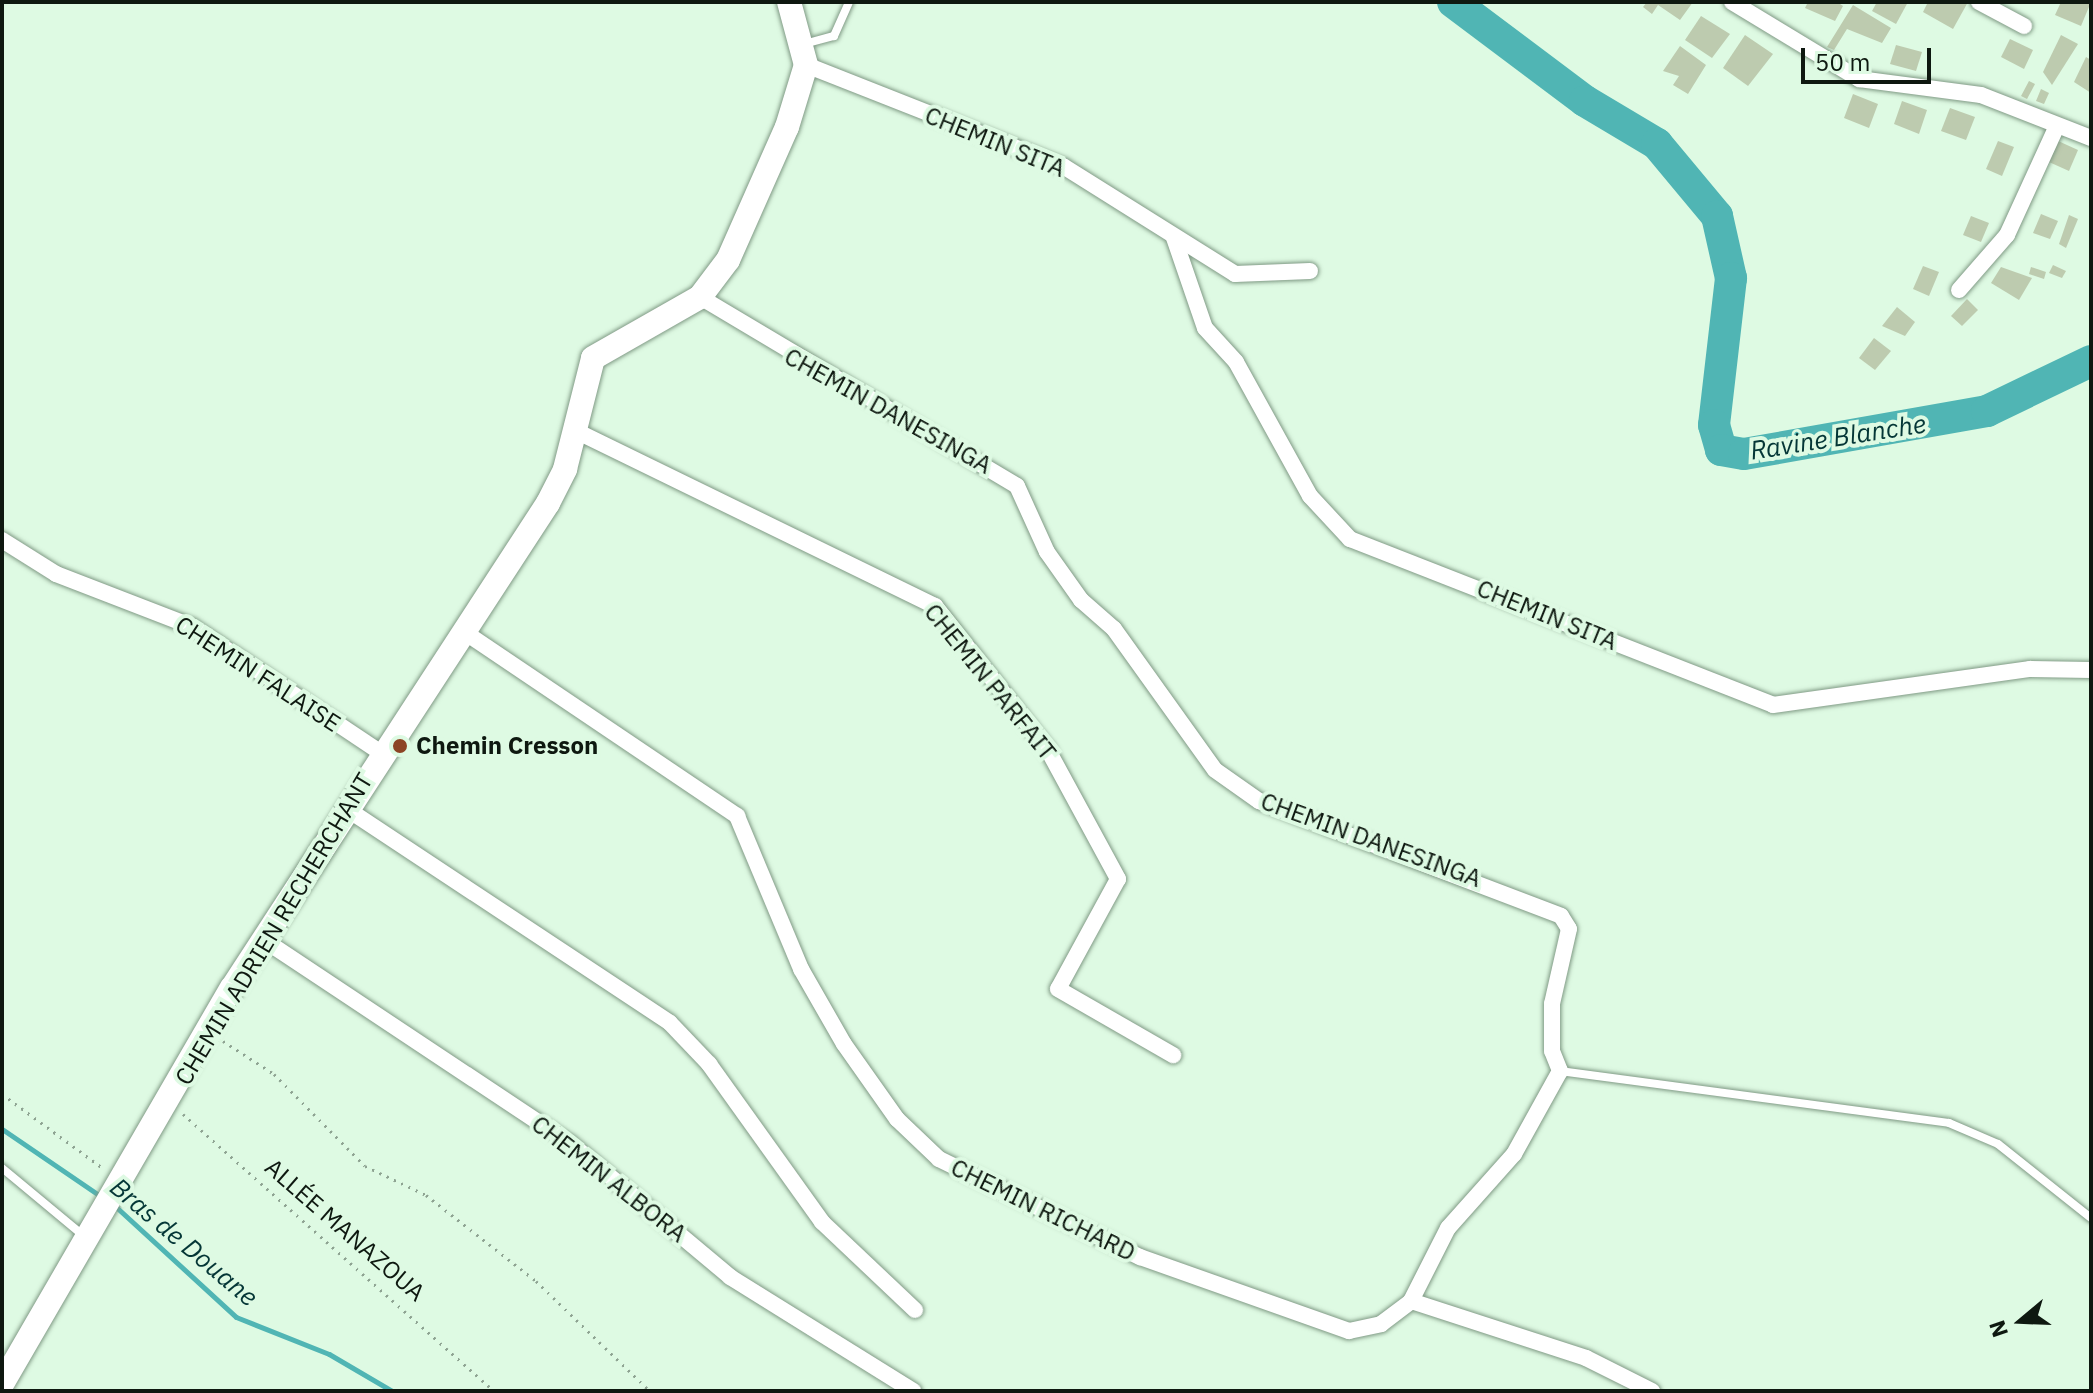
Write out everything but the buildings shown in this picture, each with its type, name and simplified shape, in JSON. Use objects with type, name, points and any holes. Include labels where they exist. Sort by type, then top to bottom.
[{"type":"main road","points":[[789,2],[804,55]]},
{"type":"main road","name":"CHEMIN ADRIEN RECHERCHANT","points":[[2,1384],[264,940],[381,753],[548,503],[574,430],[593,358],[700,297],[728,260],[804,55]]},
{"type":"street","points":[[1732,2],[1859,79],[1981,95],[2091,138]]},
{"type":"street","points":[[1979,2],[2024,26]]},
{"type":"street","name":"CHEMIN SITA","points":[[804,55],[1063,166],[1235,274],[1310,271]]},
{"type":"street","points":[[1959,290],[2007,235],[2057,126]]},
{"type":"street","name":"CHEMIN SITA","points":[[1174,238],[1205,328],[1236,362],[1310,496],[1350,539],[1773,705],[2030,669],[2091,670]]},
{"type":"street","name":"CHEMIN DANESINGA","points":[[700,297],[1017,486],[1047,552],[1081,600],[1114,629],[1215,770],[1259,801],[1474,878],[1561,916],[1569,929],[1552,1004],[1552,1051],[1560,1071]]},
{"type":"street","name":"CHEMIN PARFAIT","points":[[574,430],[935,606],[1048,750],[1118,879],[1058,989],[1173,1055]]},
{"type":"street","name":"CHEMIN FALAISE","points":[[2,540],[56,574],[193,627],[381,753]]},
{"type":"street","name":"CHEMIN RICHARD","points":[[463,631],[737,816],[801,969],[844,1044],[897,1119],[939,1159],[1140,1257],[1349,1331],[1381,1324],[1411,1301]]},
{"type":"street","points":[[347,809],[670,1023],[709,1064],[832,1234],[915,1310]]},
{"type":"street","name":"CHEMIN ALBORA","points":[[264,940],[570,1143],[730,1277],[913,1391]]},
{"type":"street","points":[[1560,1071],[1514,1154],[1448,1228],[1411,1301],[1586,1358],[1652,1391]]},
{"type":"lane","points":[[804,55],[834,36],[849,2]]},
{"type":"lane","points":[[1560,1071],[1949,1123],[1998,1144],[2091,1218]]},
{"type":"lane","points":[[2,1168],[92,1233]]},
{"type":"path","points":[[209,1032],[274,1074],[365,1166],[426,1195],[536,1281],[650,1391]]},
{"type":"path","points":[[2,1094],[123,1183]]},
{"type":"path","name":"ALLÉE MANAZOUA","points":[[169,1102],[494,1391]]},
{"type":"waterway","name":"Ravine Blanche","points":[[1453,2],[1585,101],[1657,144],[1717,216],[1731,278],[1714,425],[1721,450],[1744,454],[1987,411],[2091,361]]},
{"type":"waterway","name":"Bras de Douane","points":[[2,1129],[103,1198]]},
{"type":"waterway","name":"Bras de Douane","points":[[115,1206],[236,1317],[329,1354],[392,1391]]},
{"type":"place","name":"Chemin Cresson","points":[[400,746]]}]
